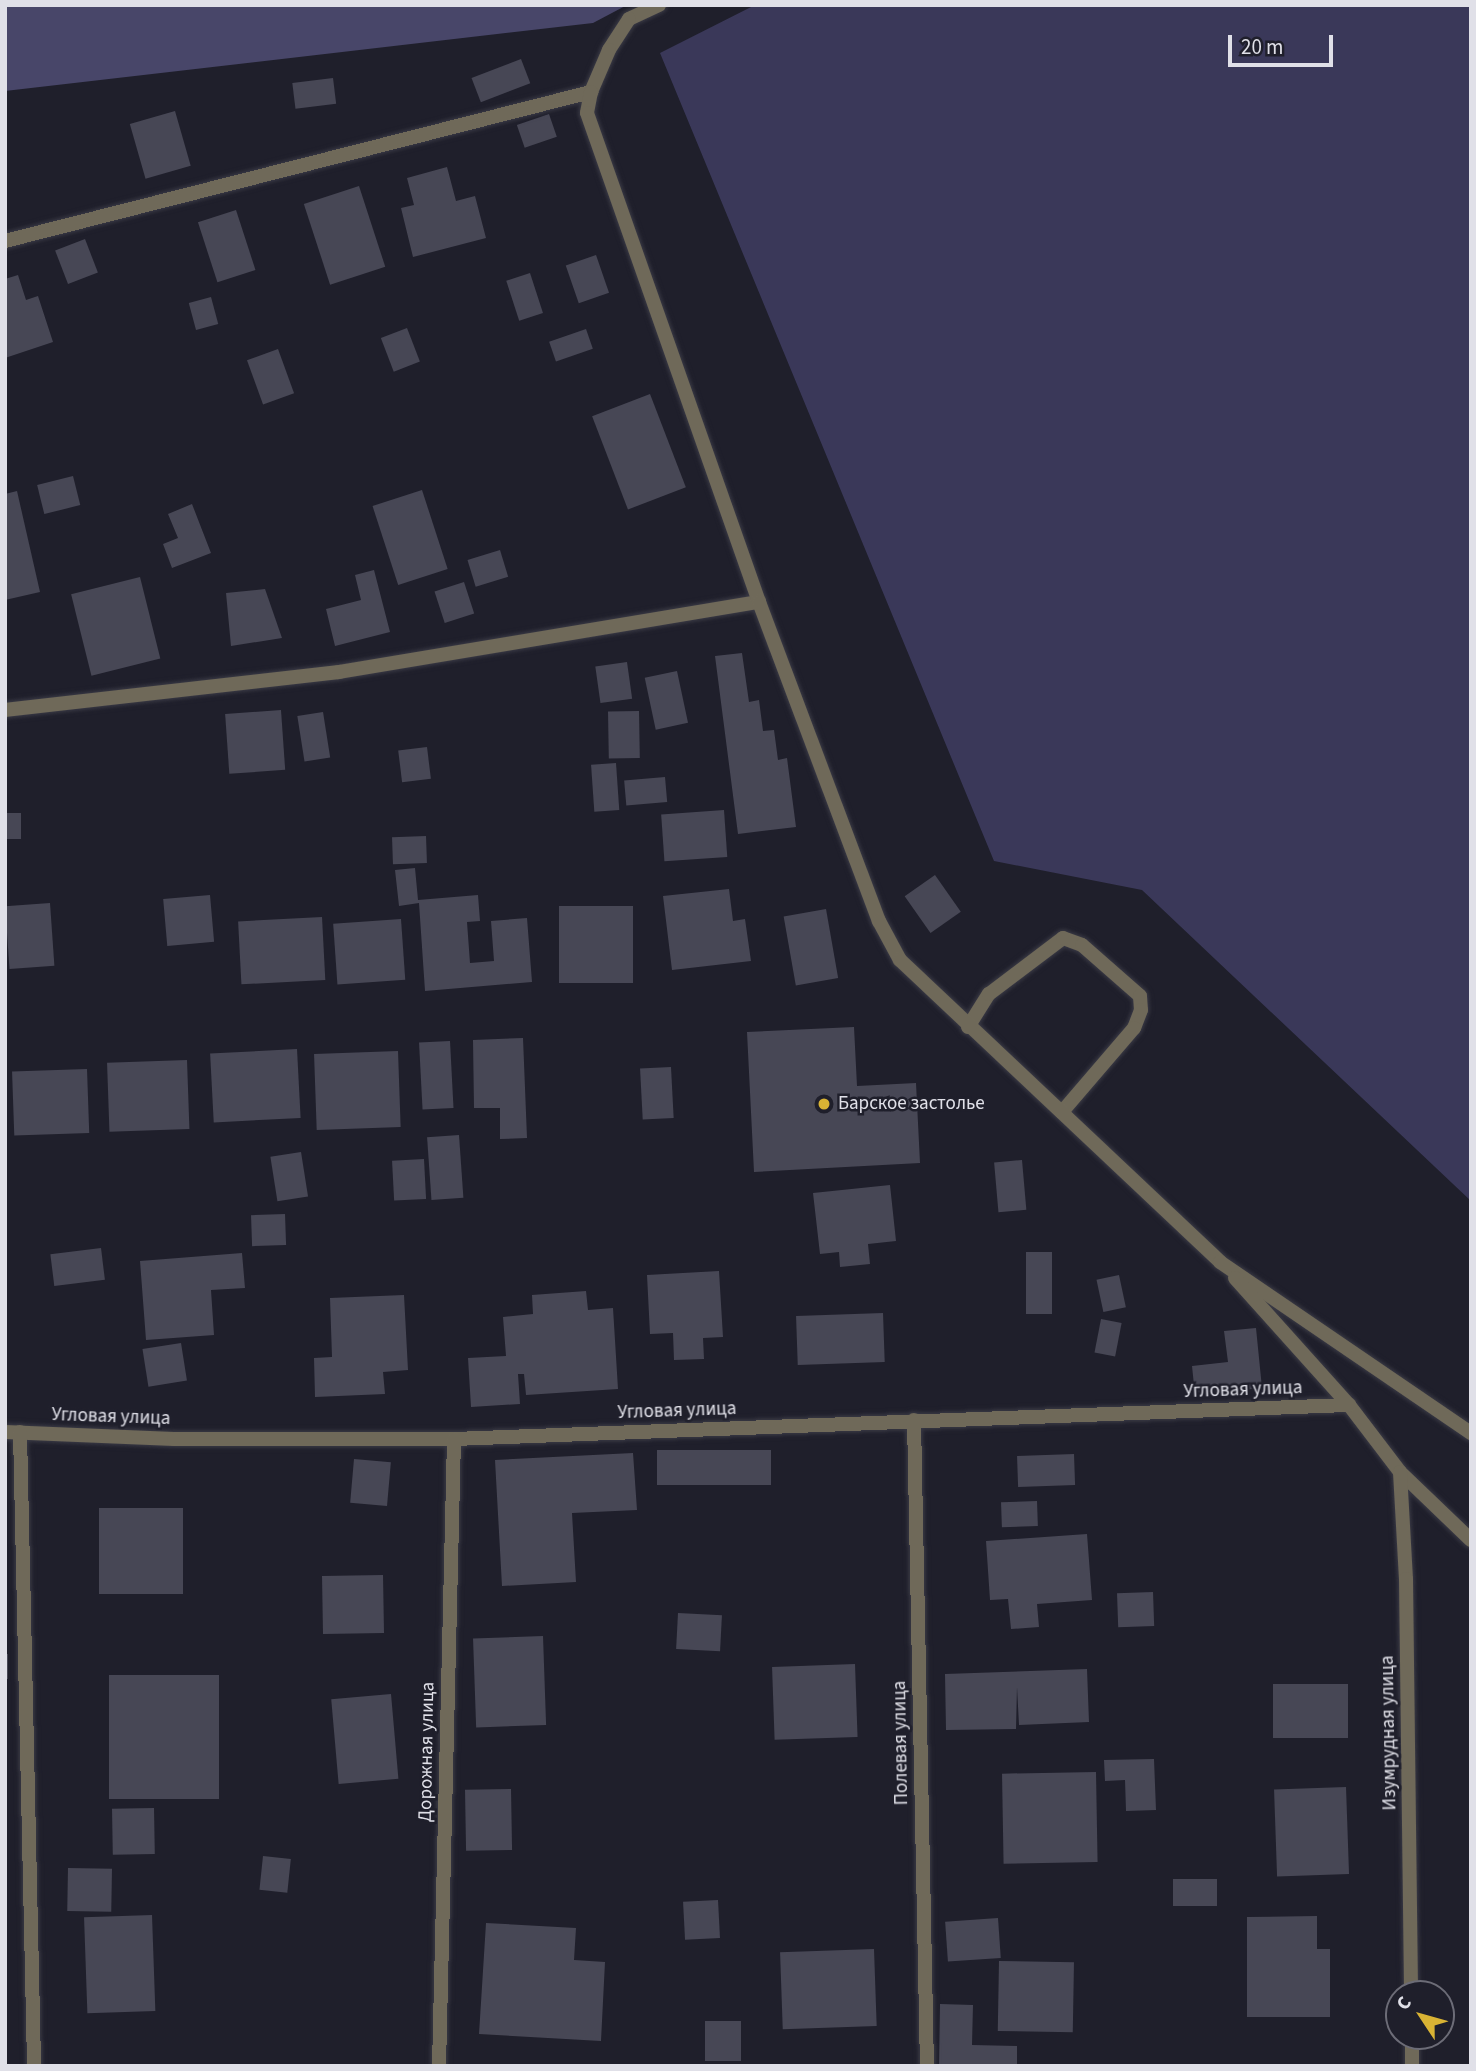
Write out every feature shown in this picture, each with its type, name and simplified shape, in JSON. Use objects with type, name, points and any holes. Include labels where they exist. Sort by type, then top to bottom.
[{"type":"street","points":[[659,5],[629,19],[609,50],[591,92],[587,113],[759,602],[879,921],[900,960],[1220,1262],[1349,1405],[1400,1472],[1471,1540]]},
{"type":"street","points":[[5,241],[591,92]]},
{"type":"street","points":[[5,710],[339,671],[759,602]]},
{"type":"street","points":[[968,1027],[989,994],[1063,938],[1082,945],[1140,996],[1141,1010],[1134,1028],[1062,1112]]},
{"type":"street","points":[[1220,1262],[1471,1433]]},
{"type":"street","name":"Угловая улица","points":[[13,1432],[174,1439],[454,1439],[1349,1405]]},
{"type":"street","name":"Полевая улица","points":[[914,1420],[927,2066]]},
{"type":"street","points":[[13,1432],[34,2066]]},
{"type":"street","name":"Дорожная улица","points":[[439,2066],[454,1439]]},
{"type":"street","name":"Изумрудная улица","points":[[1400,1472],[1406,1579],[1411,1980]]},
{"type":"shaded area","points":[[5,5],[627,5],[593,23],[5,91]]},
{"type":"shaded area","points":[[755,5],[1471,5],[1471,1201],[1142,890],[994,861],[660,53]]},
{"type":"building","points":[[521,59],[530,83],[481,102],[472,78]]},
{"type":"building","points":[[333,78],[336,104],[295,109],[292,83]]},
{"type":"building","points":[[175,111],[191,166],[146,179],[130,124]]},
{"type":"building","points":[[549,114],[557,137],[525,148],[517,125]]},
{"type":"building","points":[[447,167],[456,201],[475,196],[486,238],[413,257],[401,208],[414,205],[407,178]]},
{"type":"building","points":[[359,186],[385,267],[330,285],[304,204]]},
{"type":"building","points":[[236,210],[255,270],[217,282],[198,222]]},
{"type":"building","points":[[85,239],[98,273],[68,284],[55,250]]},
{"type":"building","points":[[596,255],[609,293],[579,303],[566,265]]},
{"type":"building","points":[[530,273],[543,313],[519,321],[506,281]]},
{"type":"building","points":[[18,275],[26,300],[38,296],[53,342],[5,358],[5,279]]},
{"type":"building","points":[[211,297],[218,324],[196,330],[189,303]]},
{"type":"building","points":[[407,328],[420,362],[394,372],[381,338]]},
{"type":"building","points":[[586,329],[593,349],[556,362],[549,342]]},
{"type":"building","points":[[278,349],[294,393],[263,404],[247,360]]},
{"type":"building","points":[[650,394],[686,487],[628,510],[592,416]]},
{"type":"building","points":[[73,476],[80,505],[44,514],[37,485]]},
{"type":"building","points":[[422,490],[448,569],[398,585],[373,506]]},
{"type":"building","points":[[17,491],[40,592],[5,600],[5,494]]},
{"type":"building","points":[[192,504],[211,553],[172,568],[163,544],[178,538],[168,514]]},
{"type":"building","points":[[500,550],[508,577],[476,587],[467,560]]},
{"type":"building","points":[[374,570],[390,632],[335,646],[326,609],[361,600],[355,575]]},
{"type":"building","points":[[140,577],[160,659],[91,676],[71,594]]},
{"type":"building","points":[[464,582],[474,613],[445,623],[435,592]]},
{"type":"building","points":[[265,589],[282,638],[231,646],[226,593]]},
{"type":"building","points":[[742,653],[749,702],[759,700],[763,731],[774,730],[778,760],[787,758],[796,827],[738,834],[715,656]]},
{"type":"building","points":[[627,662],[632,699],[600,703],[595,666]]},
{"type":"building","points":[[677,671],[688,723],[656,730],[645,678]]},
{"type":"building","points":[[281,710],[285,770],[229,774],[225,714]]},
{"type":"building","points":[[639,711],[640,758],[609,759],[608,712]]},
{"type":"building","points":[[323,712],[330,757],[305,762],[297,716]]},
{"type":"building","points":[[427,747],[431,779],[402,782],[398,751]]},
{"type":"building","points":[[616,763],[619,810],[594,812],[591,765]]},
{"type":"building","points":[[665,777],[667,802],[626,805],[624,781]]},
{"type":"building","points":[[724,810],[727,857],[664,861],[661,814]]},
{"type":"building","points":[[5,813],[21,813],[21,839],[5,839]]},
{"type":"building","points":[[426,836],[427,863],[393,864],[392,837]]},
{"type":"building","points":[[415,868],[418,900],[478,895],[480,921],[467,922],[470,963],[494,961],[491,921],[527,918],[532,982],[425,991],[419,903],[399,906],[395,870]]},
{"type":"building","points":[[935,875],[961,912],[931,933],[905,896]]},
{"type":"building","points":[[729,889],[733,921],[745,919],[751,961],[672,970],[663,896]]},
{"type":"building","points":[[210,895],[214,942],[167,946],[163,899]]},
{"type":"building","points":[[50,903],[54,966],[10,969],[5,906]]},
{"type":"building","points":[[559,906],[633,906],[633,983],[559,983]]},
{"type":"building","points":[[826,909],[838,978],[796,985],[784,916]]},
{"type":"building","points":[[322,917],[325,980],[241,984],[238,921]]},
{"type":"building","points":[[401,919],[405,980],[337,985],[333,924]]},
{"type":"building","points":[[854,1027],[857,1086],[916,1083],[920,1163],[754,1172],[747,1032]]},
{"type":"building","points":[[523,1038],[527,1138],[500,1139],[500,1108],[474,1108],[473,1040]]},
{"type":"building","points":[[450,1041],[454,1108],[423,1110],[419,1043]]},
{"type":"building","points":[[297,1049],[301,1118],[214,1122],[210,1054]]},
{"type":"building","points":[[398,1051],[401,1127],[317,1130],[314,1054]]},
{"type":"building","points":[[187,1060],[189,1129],[109,1132],[107,1063]]},
{"type":"building","points":[[671,1067],[674,1118],[643,1120],[640,1069]]},
{"type":"building","points":[[87,1069],[89,1133],[14,1136],[12,1072]]},
{"type":"building","points":[[459,1135],[463,1198],[431,1200],[427,1137]]},
{"type":"building","points":[[301,1152],[308,1196],[277,1201],[270,1157]]},
{"type":"building","points":[[424,1159],[426,1199],[394,1201],[392,1161]]},
{"type":"building","points":[[1022,1160],[1026,1210],[998,1212],[994,1162]]},
{"type":"building","points":[[890,1185],[896,1241],[868,1244],[870,1264],[840,1267],[839,1252],[820,1254],[813,1193]]},
{"type":"building","points":[[285,1214],[286,1245],[252,1246],[251,1215]]},
{"type":"building","points":[[101,1248],[105,1280],[54,1286],[50,1254]]},
{"type":"building","points":[[1026,1252],[1052,1252],[1052,1314],[1026,1314]]},
{"type":"building","points":[[242,1253],[245,1288],[211,1290],[214,1335],[146,1340],[140,1261]]},
{"type":"building","points":[[719,1271],[723,1337],[703,1338],[704,1359],[674,1360],[673,1333],[650,1334],[647,1275]]},
{"type":"building","points":[[1119,1275],[1126,1307],[1103,1312],[1097,1280]]},
{"type":"building","points":[[586,1291],[588,1310],[613,1308],[618,1389],[526,1395],[524,1374],[518,1374],[520,1404],[471,1407],[468,1358],[506,1356],[503,1317],[533,1314],[532,1295]]},
{"type":"building","points":[[404,1295],[408,1370],[383,1372],[385,1394],[315,1397],[314,1358],[332,1357],[330,1298]]},
{"type":"building","points":[[883,1313],[885,1362],[798,1365],[796,1316]]},
{"type":"building","points":[[1101,1319],[1122,1323],[1115,1356],[1095,1352]]},
{"type":"building","points":[[1256,1328],[1262,1388],[1195,1395],[1192,1366],[1228,1362],[1224,1331]]},
{"type":"building","points":[[181,1343],[187,1381],[148,1387],[142,1349]]},
{"type":"building","points":[[657,1450],[771,1450],[771,1485],[657,1485]]},
{"type":"building","points":[[633,1453],[637,1510],[572,1513],[576,1582],[502,1586],[495,1460]]},
{"type":"building","points":[[1074,1454],[1075,1485],[1018,1487],[1017,1456]]},
{"type":"building","points":[[354,1459],[391,1462],[387,1506],[350,1503]]},
{"type":"building","points":[[1037,1501],[1038,1526],[1002,1527],[1001,1502]]},
{"type":"building","points":[[99,1508],[183,1508],[183,1594],[99,1594]]},
{"type":"building","points":[[1087,1534],[1092,1600],[1037,1604],[1039,1627],[1011,1629],[1008,1599],[990,1600],[986,1541]]},
{"type":"building","points":[[383,1575],[384,1633],[323,1634],[322,1576]]},
{"type":"building","points":[[1153,1592],[1154,1626],[1118,1627],[1117,1593]]},
{"type":"building","points":[[678,1613],[722,1615],[720,1651],[676,1649]]},
{"type":"building","points":[[543,1636],[546,1725],[476,1727],[473,1638]]},
{"type":"building","points":[[5,1654],[8,1654],[8,1679],[5,1679]]},
{"type":"building","points":[[855,1664],[858,1737],[775,1740],[772,1667]]},
{"type":"building","points":[[1087,1669],[1089,1722],[1019,1725],[1017,1687],[1016,1729],[946,1730],[945,1674]]},
{"type":"building","points":[[109,1675],[219,1675],[219,1799],[109,1799]]},
{"type":"building","points":[[1273,1684],[1348,1684],[1348,1738],[1273,1738]]},
{"type":"building","points":[[391,1694],[398,1779],[339,1784],[331,1699]]},
{"type":"building","points":[[1154,1759],[1156,1810],[1126,1811],[1125,1780],[1105,1781],[1104,1760]]},
{"type":"building","points":[[1096,1772],[1098,1862],[1004,1864],[1002,1774]]},
{"type":"building","points":[[1346,1787],[1349,1874],[1277,1876],[1274,1790]]},
{"type":"building","points":[[511,1789],[512,1850],[466,1851],[465,1790]]},
{"type":"building","points":[[154,1808],[155,1854],[113,1855],[112,1809]]},
{"type":"building","points":[[263,1856],[291,1859],[287,1893],[259,1890]]},
{"type":"building","points":[[68,1868],[112,1869],[111,1912],[67,1911]]},
{"type":"building","points":[[1173,1879],[1217,1879],[1217,1906],[1173,1906]]},
{"type":"building","points":[[718,1900],[720,1938],[685,1940],[683,1902]]},
{"type":"building","points":[[152,1915],[155,2011],[87,2013],[84,1917]]},
{"type":"building","points":[[1317,1916],[1317,1949],[1330,1949],[1330,2017],[1247,2017],[1247,1917]]},
{"type":"building","points":[[998,1918],[1001,1958],[948,1962],[945,1922]]},
{"type":"building","points":[[486,1923],[576,1928],[574,1960],[605,1962],[601,2041],[479,2034]]},
{"type":"building","points":[[874,1949],[877,2026],[783,2029],[780,1952]]},
{"type":"building","points":[[999,1961],[1074,1962],[1073,2032],[998,2031]]},
{"type":"building","points":[[940,2004],[973,2005],[972,2045],[1017,2046],[1017,2066],[939,2066]]},
{"type":"building","points":[[705,2021],[741,2021],[741,2061],[705,2061]]},
{"type":"place","name":"Барское застолье","points":[[824,1104]]}]
